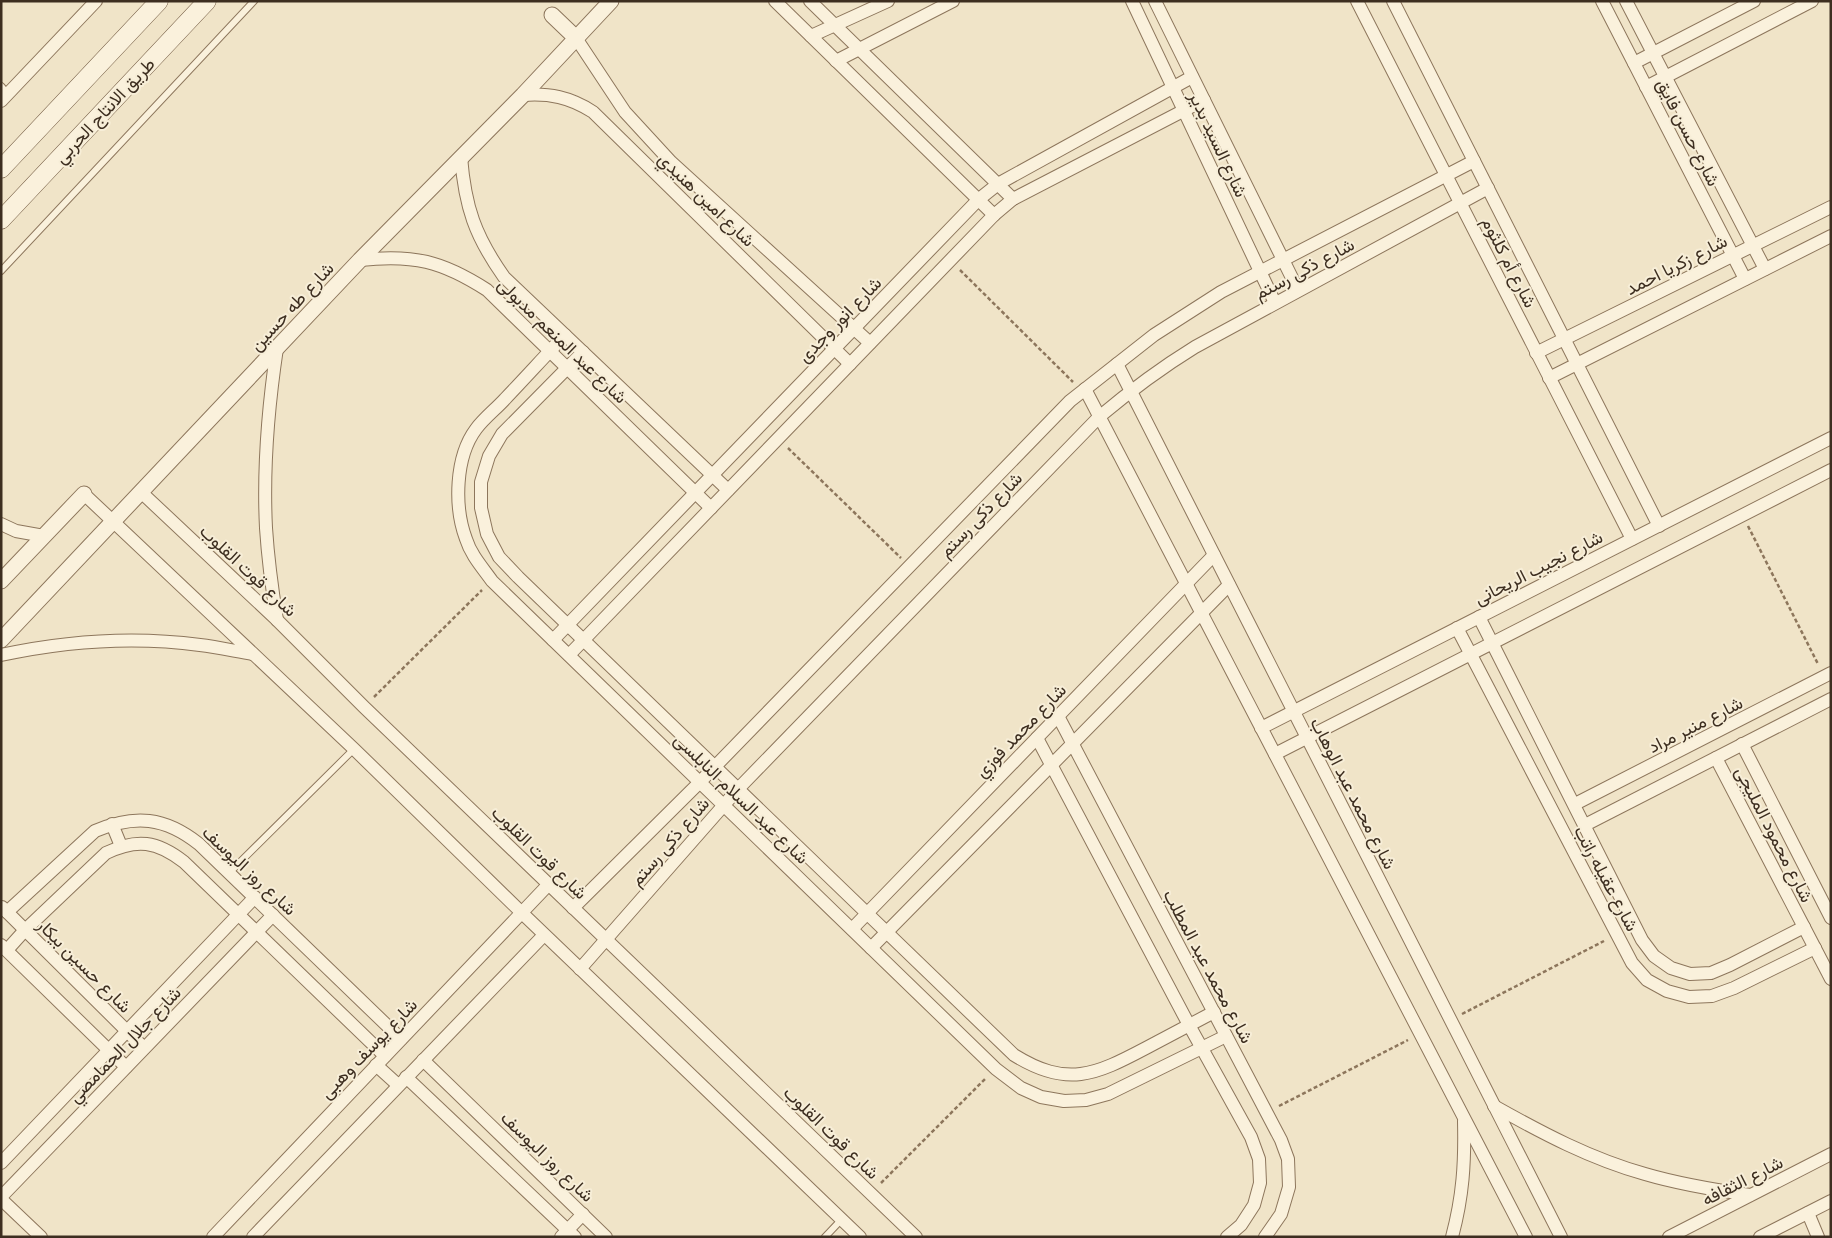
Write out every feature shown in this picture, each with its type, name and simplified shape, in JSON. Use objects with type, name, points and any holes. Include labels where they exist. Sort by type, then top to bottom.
[{"type":"main road","name":"طريق الانتاج الحربي","points":[[1,169],[159,1]]},
{"type":"main road","name":"طريق الانتاج الحربي","points":[[1,220],[207,1]]},
{"type":"street","points":[[3,94],[96,1]]},
{"type":"street","name":"شارع طه حسين","points":[[1,640],[360,260],[523,95],[611,1]]},
{"type":"street","points":[[775,1],[994,215]]},
{"type":"street","points":[[810,1],[1013,199]]},
{"type":"street","points":[[811,36],[888,1]]},
{"type":"street","points":[[836,60],[953,1]]},
{"type":"street","name":"شارع السيد بدير","points":[[1132,1],[1275,303]]},
{"type":"street","name":"شارع السيد بدير","points":[[1155,1],[1298,290]]},
{"type":"street","name":"شارع أم كلثوم","points":[[1393,1],[1659,526]]},
{"type":"street","name":"شارع حسن فايق","points":[[1602,1],[1745,279]]},
{"type":"street","name":"شارع حسن فايق","points":[[1626,1],[1765,269]]},
{"type":"street","points":[[1634,62],[1754,1]]},
{"type":"street","points":[[1646,87],[1812,1]]},
{"type":"street","name":"شارع أم كلثوم","points":[[1359,2],[1632,540]]},
{"type":"street","points":[[552,15],[576,38]]},
{"type":"street","name":"شارع امين هنيدي","points":[[576,38],[625,112],[648,140],[870,343]]},
{"type":"street","name":"شارع انور وجدى","points":[[553,640],[978,200],[998,184],[1192,77]]},
{"type":"street","name":"شارع امين هنيدي","points":[[523,95],[545,94],[567,98],[593,112],[850,364]]},
{"type":"street","points":[[569,655],[994,215],[1013,199],[1204,100]]},
{"type":"street","name":"شارع عبد المنعم مدبولى","points":[[461,157],[463,183],[468,208],[477,233],[489,256],[504,277],[728,490]]},
{"type":"street","name":"شارع ذكى رستم","points":[[573,908],[700,782],[1070,401],[1154,335],[1221,292],[1474,161]]},
{"type":"street","name":"شارع ذكى رستم","points":[[580,969],[738,789],[1099,417],[1130,390],[1186,352],[1488,188]]},
{"type":"street","name":"شارع زكريا احمد","points":[[1536,353],[1831,206]]},
{"type":"street","points":[[1549,378],[1831,236]]},
{"type":"street","name":"شارع عبد المنعم مدبولى","points":[[360,260],[387,257],[413,258],[440,265],[464,275],[487,290],[711,508]]},
{"type":"street","name":"شارع عبد السلام النابلسى","points":[[565,335],[476,430],[466,450],[460,472],[458,502],[460,517],[465,538],[475,559],[492,581],[996,1069],[1021,1088],[1041,1097],[1064,1101],[1086,1100],[1108,1094],[1226,1036]]},
{"type":"street","points":[[277,620],[266,530],[265,484],[270,402],[278,348]]},
{"type":"street","name":"شارع عبد السلام النابلسى","points":[[583,352],[502,434],[489,456],[481,482],[481,508],[487,534],[500,557],[583,640],[1014,1055],[1031,1066],[1051,1073],[1071,1075],[1091,1073],[1110,1067],[1214,1012]]},
{"type":"street","name":"شارع محمد عبد الوهاب","points":[[1117,364],[1561,1237]]},
{"type":"street","points":[[1084,390],[1526,1237]]},
{"type":"street","name":"شارع نجيب الريحانى","points":[[1261,728],[1831,438]]},
{"type":"street","points":[[1275,754],[1831,470]]},
{"type":"street","name":"شارع قوت القلوب","points":[[141,492],[277,620],[364,707],[916,1237]]},
{"type":"street","points":[[1,581],[84,494],[354,749],[544,935],[860,1237]]},
{"type":"street","points":[[1,524],[16,531],[44,536]]},
{"type":"street","name":"شارع محمد فوزي","points":[[852,929],[1214,555]]},
{"type":"street","points":[[871,948],[1229,584]]},
{"type":"street","name":"شارع عقيله راتب","points":[[1479,617],[1642,940],[1654,956],[1671,968],[1690,974],[1711,973],[1804,927]]},
{"type":"street","name":"شارع عقيله راتب","points":[[1456,628],[1616,934],[1632,963],[1647,980],[1667,991],[1690,997],[1712,996],[1734,988],[1815,948]]},
{"type":"street","points":[[1,655],[37,647],[91,641],[145,641],[199,645],[253,654]]},
{"type":"street","name":"شارع منير مراد","points":[[1575,804],[1827,675]]},
{"type":"street","points":[[1585,825],[1831,699]]},
{"type":"street","name":"شارع محمد عبد المطلب","points":[[1058,716],[1281,1140],[1288,1159],[1289,1187],[1281,1214],[1265,1237]]},
{"type":"street","points":[[1037,738],[1189,1025],[1251,1137],[1259,1159],[1260,1183],[1254,1205],[1241,1225],[1227,1237]]},
{"type":"street","name":"شارع محمود المليجى","points":[[1742,744],[1831,918]]},
{"type":"street","name":"شارع محمود المليجى","points":[[1716,758],[1831,979]]},
{"type":"street","name":"شارع روز اليوسف","points":[[4,909],[95,831],[112,824],[130,820],[149,820],[167,824],[184,832],[199,844],[401,1039]]},
{"type":"street","points":[[112,824],[121,846]]},
{"type":"street","points":[[126,1067],[4,948],[106,853],[121,846],[138,843],[155,845],[170,852],[256,932],[380,1061],[568,1234],[583,1214]]},
{"type":"street","name":"شارع يوسف وهبى","points":[[212,1237],[549,884]]},
{"type":"street","name":"شارع جلال الحمامصي","points":[[1,1163],[255,897]]},
{"type":"street","name":"شارع حسين بيكار","points":[[4,909],[144,1048]]},
{"type":"street","name":"شارع جلال الحمامصي","points":[[1,1198],[273,915]]},
{"type":"street","points":[[253,1237],[544,935]]},
{"type":"street","name":"شارع روز اليوسف","points":[[423,1060],[604,1236]]},
{"type":"street","points":[[1494,1106],[1542,1133],[1583,1152],[1643,1174],[1696,1187],[1750,1195]]},
{"type":"street","points":[[1452,1237],[1458,1213],[1465,1166],[1464,1118]]},
{"type":"street","name":"شارع الثقافه","points":[[1669,1237],[1831,1154]]},
{"type":"street","points":[[1,1198],[41,1237]]},
{"type":"street","points":[[1760,1237],[1831,1201]]},
{"type":"street","points":[[1808,1213],[1818,1237]]},
{"type":"lane","points":[[1,271],[254,1]]},
{"type":"lane","points":[[230,873],[354,749]]},
{"type":"lane","points":[[825,1237],[842,1219]]},
{"type":"path","points":[[950,260],[1084,390]]},
{"type":"path","points":[[778,438],[910,566]]},
{"type":"path","points":[[1742,515],[1827,675]]},
{"type":"path","points":[[364,707],[492,581]]},
{"type":"path","points":[[1450,1020],[1616,934]]},
{"type":"path","points":[[1266,1112],[1420,1034]]},
{"type":"path","points":[[871,1193],[996,1069]]}]
